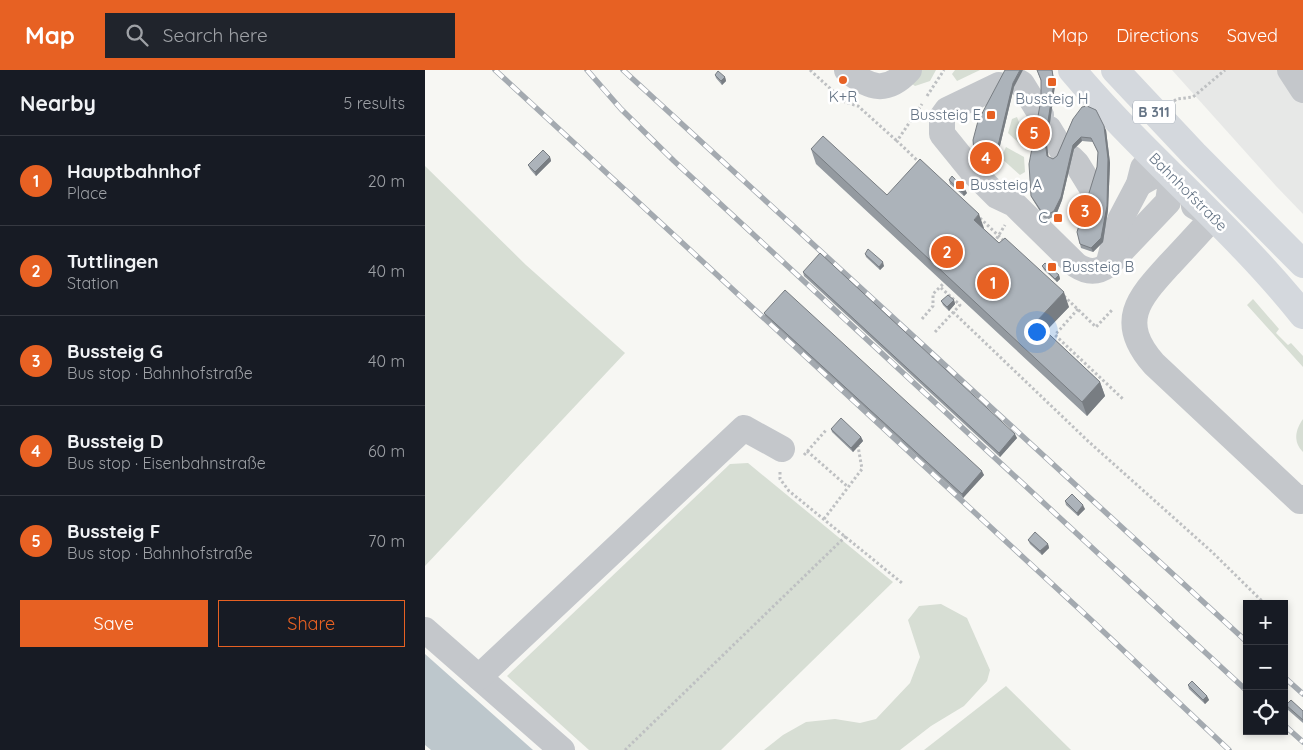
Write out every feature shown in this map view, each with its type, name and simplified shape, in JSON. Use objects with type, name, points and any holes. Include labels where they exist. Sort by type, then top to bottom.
[{"type":"main road","name":"Bahnhofstraße","points":[[1072,70],[1140,145],[1213,217],[1303,315]]},
{"type":"main road","name":"Bahnhofstraße","points":[[1115,70],[1194,154],[1303,264]]},
{"type":"main road","points":[[1172,175],[1194,154]]},
{"type":"main road","points":[[1213,217],[1235,196]]},
{"type":"street","points":[[847,70],[866,84],[882,86],[897,80],[909,70]]},
{"type":"street","points":[[1290,70],[1303,90]]},
{"type":"street","points":[[1104,201],[1120,200],[1155,174],[1172,175],[1171,192],[1168,202],[1157,214],[1108,265],[1096,271],[1088,272],[1076,265],[1015,204],[997,196],[979,178],[942,134],[942,117],[947,110],[1008,83],[1022,84],[1067,155],[1077,164],[1104,201],[1132,220],[1157,214],[1177,203],[1189,204],[1213,217],[1143,293],[1134,316],[1138,342],[1154,364],[1300,501],[1303,498]]},
{"type":"street","points":[[1108,265],[1120,220],[1137,187],[1144,160],[1140,145]]},
{"type":"street","points":[[479,677],[744,428],[789,455]]},
{"type":"street","points":[[425,630],[562,750]]},
{"type":"path","points":[[810,70],[845,102],[858,106],[897,141]]},
{"type":"path","points":[[1177,98],[1193,98],[1225,70]]},
{"type":"path","points":[[991,246],[1000,237]]},
{"type":"path","points":[[922,320],[933,306],[933,294],[943,284]]},
{"type":"path","points":[[935,332],[960,305],[940,287]]},
{"type":"path","points":[[1078,309],[1055,335],[1124,400]]},
{"type":"path","points":[[953,312],[1089,442],[1211,551],[1261,600]]},
{"type":"path","points":[[824,519],[862,469],[858,446]]},
{"type":"path","points":[[848,487],[824,466],[789,455],[780,480],[784,486],[902,583]]},
{"type":"path","points":[[625,750],[846,536]]},
{"type":"shaded area","points":[[917,70],[936,70],[930,81],[915,86],[908,81]]},
{"type":"shaded area","points":[[955,70],[980,70],[957,81],[952,74]]},
{"type":"shaded area","points":[[1172,70],[1303,70],[1303,214],[1276,186]]},
{"type":"shaded area","points":[[1017,117],[1027,143],[1023,147],[1008,133],[1012,119]]},
{"type":"shaded area","points":[[1006,147],[1024,157],[1025,172],[1020,175],[1001,158]]},
{"type":"shaded area","points":[[425,166],[526,265],[625,353],[425,566]]},
{"type":"shaded area","points":[[1253,299],[1279,329],[1276,333],[1288,345],[1291,343],[1303,356],[1303,367],[1247,305]]},
{"type":"shaded area","points":[[1303,419],[1303,452],[1296,440],[1296,436],[1298,427]]},
{"type":"shaded area","points":[[748,463],[893,582],[721,750],[589,750],[507,676],[730,464]]},
{"type":"shaded area","points":[[941,604],[967,618],[990,670],[987,681],[964,706],[931,726],[900,750],[764,750],[783,735],[806,722],[835,719],[860,723],[876,719],[910,683],[920,657],[908,620],[919,606]]},
{"type":"shaded area","points":[[425,654],[533,750],[431,750],[425,745]]},
{"type":"shaded area","points":[[1006,686],[1071,750],[924,750]]},
{"type":"building","points":[[1005,70],[1020,70],[1013,83],[997,150],[990,159],[984,160],[979,158],[974,152],[973,140],[978,121]]},
{"type":"building","points":[[1037,70],[1052,70],[1054,82],[1045,141],[1047,156],[1053,159],[1057,156],[1073,119],[1082,107],[1087,106],[1096,110],[1104,126],[1108,159],[1107,206],[1101,238],[1091,248],[1080,244],[1077,232],[1097,167],[1098,152],[1091,138],[1081,137],[1073,145],[1061,197],[1054,211],[1047,215],[1043,214],[1031,196],[1029,164],[1041,100],[1041,80]]},
{"type":"building","points":[[718,71],[725,77],[721,81],[715,75]]},
{"type":"building","points":[[823,136],[887,195],[920,159],[979,214],[974,220],[999,243],[1005,238],[1064,292],[1036,322],[1100,382],[1082,402],[811,149]]},
{"type":"building","points":[[543,150],[550,157],[535,172],[528,165]]},
{"type":"building","points":[[952,176],[965,189],[962,192],[949,180]]},
{"type":"building","points":[[868,249],[883,262],[879,267],[865,254]]},
{"type":"building","points":[[820,253],[1015,434],[999,453],[803,272]]},
{"type":"building","points":[[1045,263],[1059,275],[1055,279],[1042,266]]},
{"type":"building","points":[[785,290],[982,471],[962,494],[764,313]]},
{"type":"building","points":[[948,295],[954,300],[947,307],[941,301]]},
{"type":"building","points":[[841,418],[861,437],[851,448],[831,429]]},
{"type":"building","points":[[1072,494],[1083,505],[1077,513],[1065,501]]},
{"type":"building","points":[[1035,532],[1048,544],[1040,551],[1028,540]]},
{"type":"building","points":[[1192,681],[1207,696],[1203,700],[1188,685]]},
{"type":"building","points":[[1291,700],[1303,711],[1303,720],[1288,707],[1288,703]]},
{"type":"railway","points":[[495,70],[1089,618],[1229,750]]},
{"type":"railway","points":[[587,70],[621,109],[674,161],[1246,690]]},
{"type":"railway","points":[[623,70],[1243,638]]},
{"type":"railway","points":[[1288,681],[1303,694]]},
{"type":"railway","points":[[1288,729],[1303,742]]},
{"type":"place","name":"K+R","points":[[843,80]]},
{"type":"place","name":"Bussteig H","points":[[1052,82]]},
{"type":"place","name":"Bussteig E","points":[[991,115]]},
{"type":"place","name":"Bussteig F","points":[[1034,133]]},
{"type":"place","name":"Bussteig D","points":[[986,158]]},
{"type":"place","name":"Bussteig A","points":[[960,185]]},
{"type":"place","name":"Bussteig G","points":[[1085,211]]},
{"type":"place","name":"C","points":[[1058,218]]},
{"type":"place","name":"Tuttlingen","points":[[947,252]]},
{"type":"place","name":"Bussteig B","points":[[1052,267]]},
{"type":"place","name":"Hauptbahnhof","points":[[993,283]]}]
